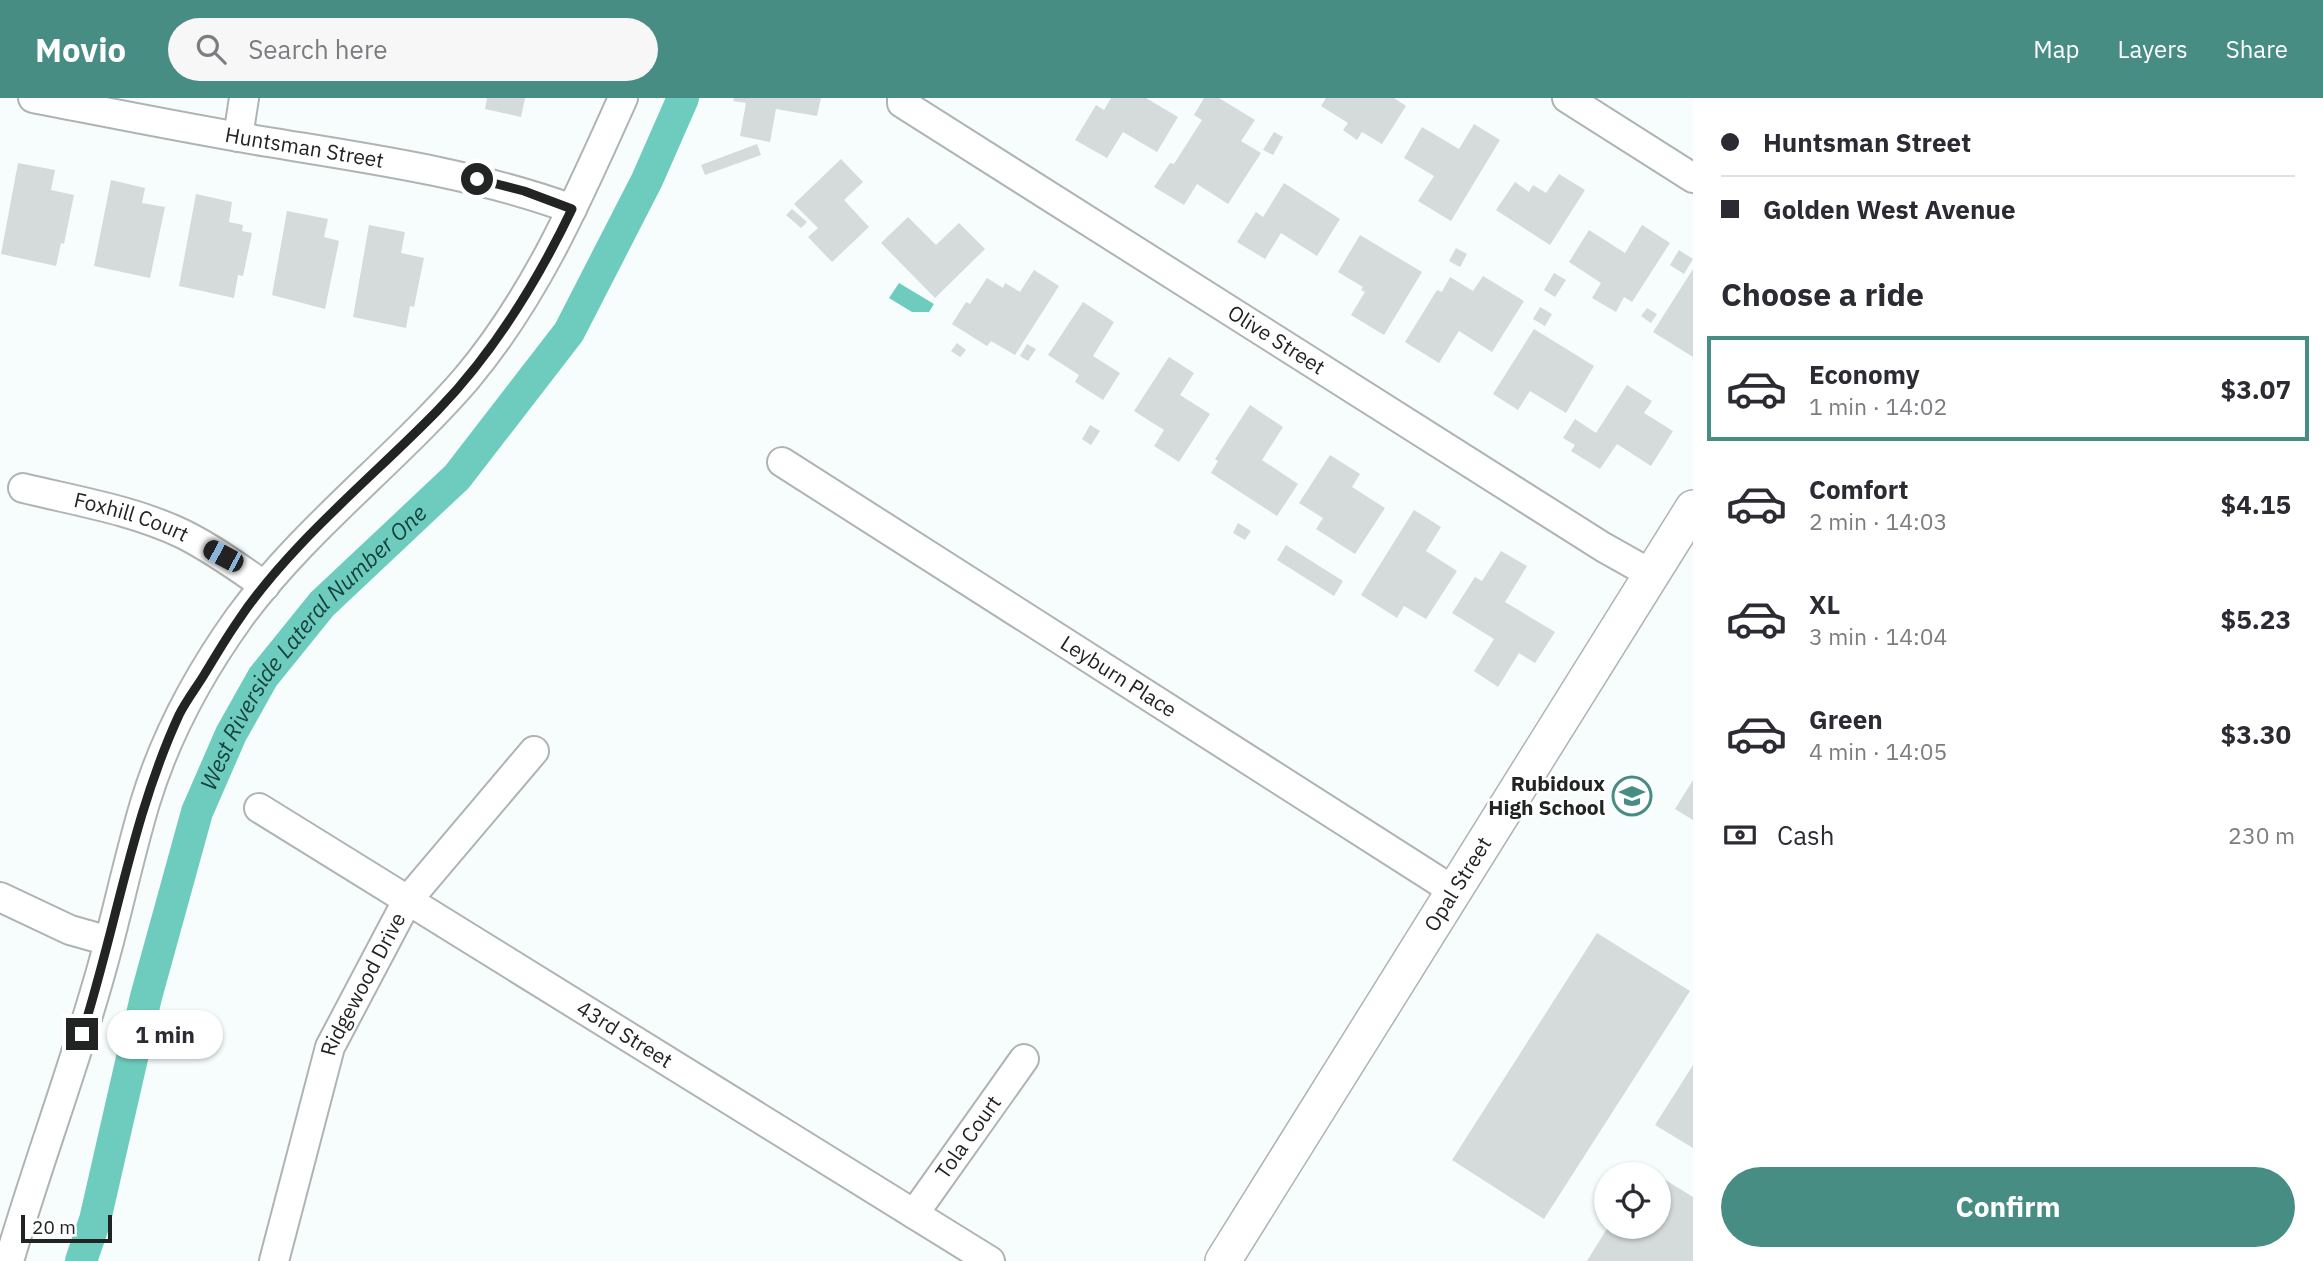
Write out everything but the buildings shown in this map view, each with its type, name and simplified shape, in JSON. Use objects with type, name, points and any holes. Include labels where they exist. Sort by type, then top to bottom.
[{"type":"street","name":"Huntsman Street","points":[[33,98],[443,172],[524,191],[572,209]]},
{"type":"street","points":[[239,137],[244,98]]},
{"type":"street","points":[[9,1261],[97,985],[146,800],[180,713],[239,619],[265,586],[312,534],[438,410],[487,353],[529,291],[572,209],[623,98]]},
{"type":"street","points":[[1567,98],[1693,178]]},
{"type":"street","name":"Olive Street","points":[[902,101],[1568,525],[1651,574]]},
{"type":"street","name":"Leyburn Place","points":[[782,463],[1454,891]]},
{"type":"street","name":"Foxhill Court","points":[[23,488],[135,515],[182,534],[223,556],[265,586]]},
{"type":"street","name":"Opal Street","points":[[1223,1261],[1693,508]]},
{"type":"street","name":"Ridgewood Drive","points":[[274,1261],[330,1047],[407,901],[534,751]]},
{"type":"street","name":"43rd Street","points":[[259,808],[990,1261]]},
{"type":"street","points":[[0,897],[70,930],[109,941]]},
{"type":"street","name":"Tola Court","points":[[914,1214],[1024,1059]]},
{"type":"shaded area","points":[[899,283],[934,304],[929,312],[912,312],[889,298]]},
{"type":"waterway","name":"West Riverside Lateral Number One","points":[[81,1261],[95,1220],[146,997],[197,812],[231,734],[263,677],[322,604],[457,477],[569,332],[647,180],[683,98]]},
{"type":"place","name":"Rubidoux High School","points":[[1632,796]]},
{"type":"route","points":[[82,1034],[146,800],[180,713],[239,619],[265,586],[312,534],[438,410],[494,344],[529,291],[572,209],[524,191],[477,179]]}]
